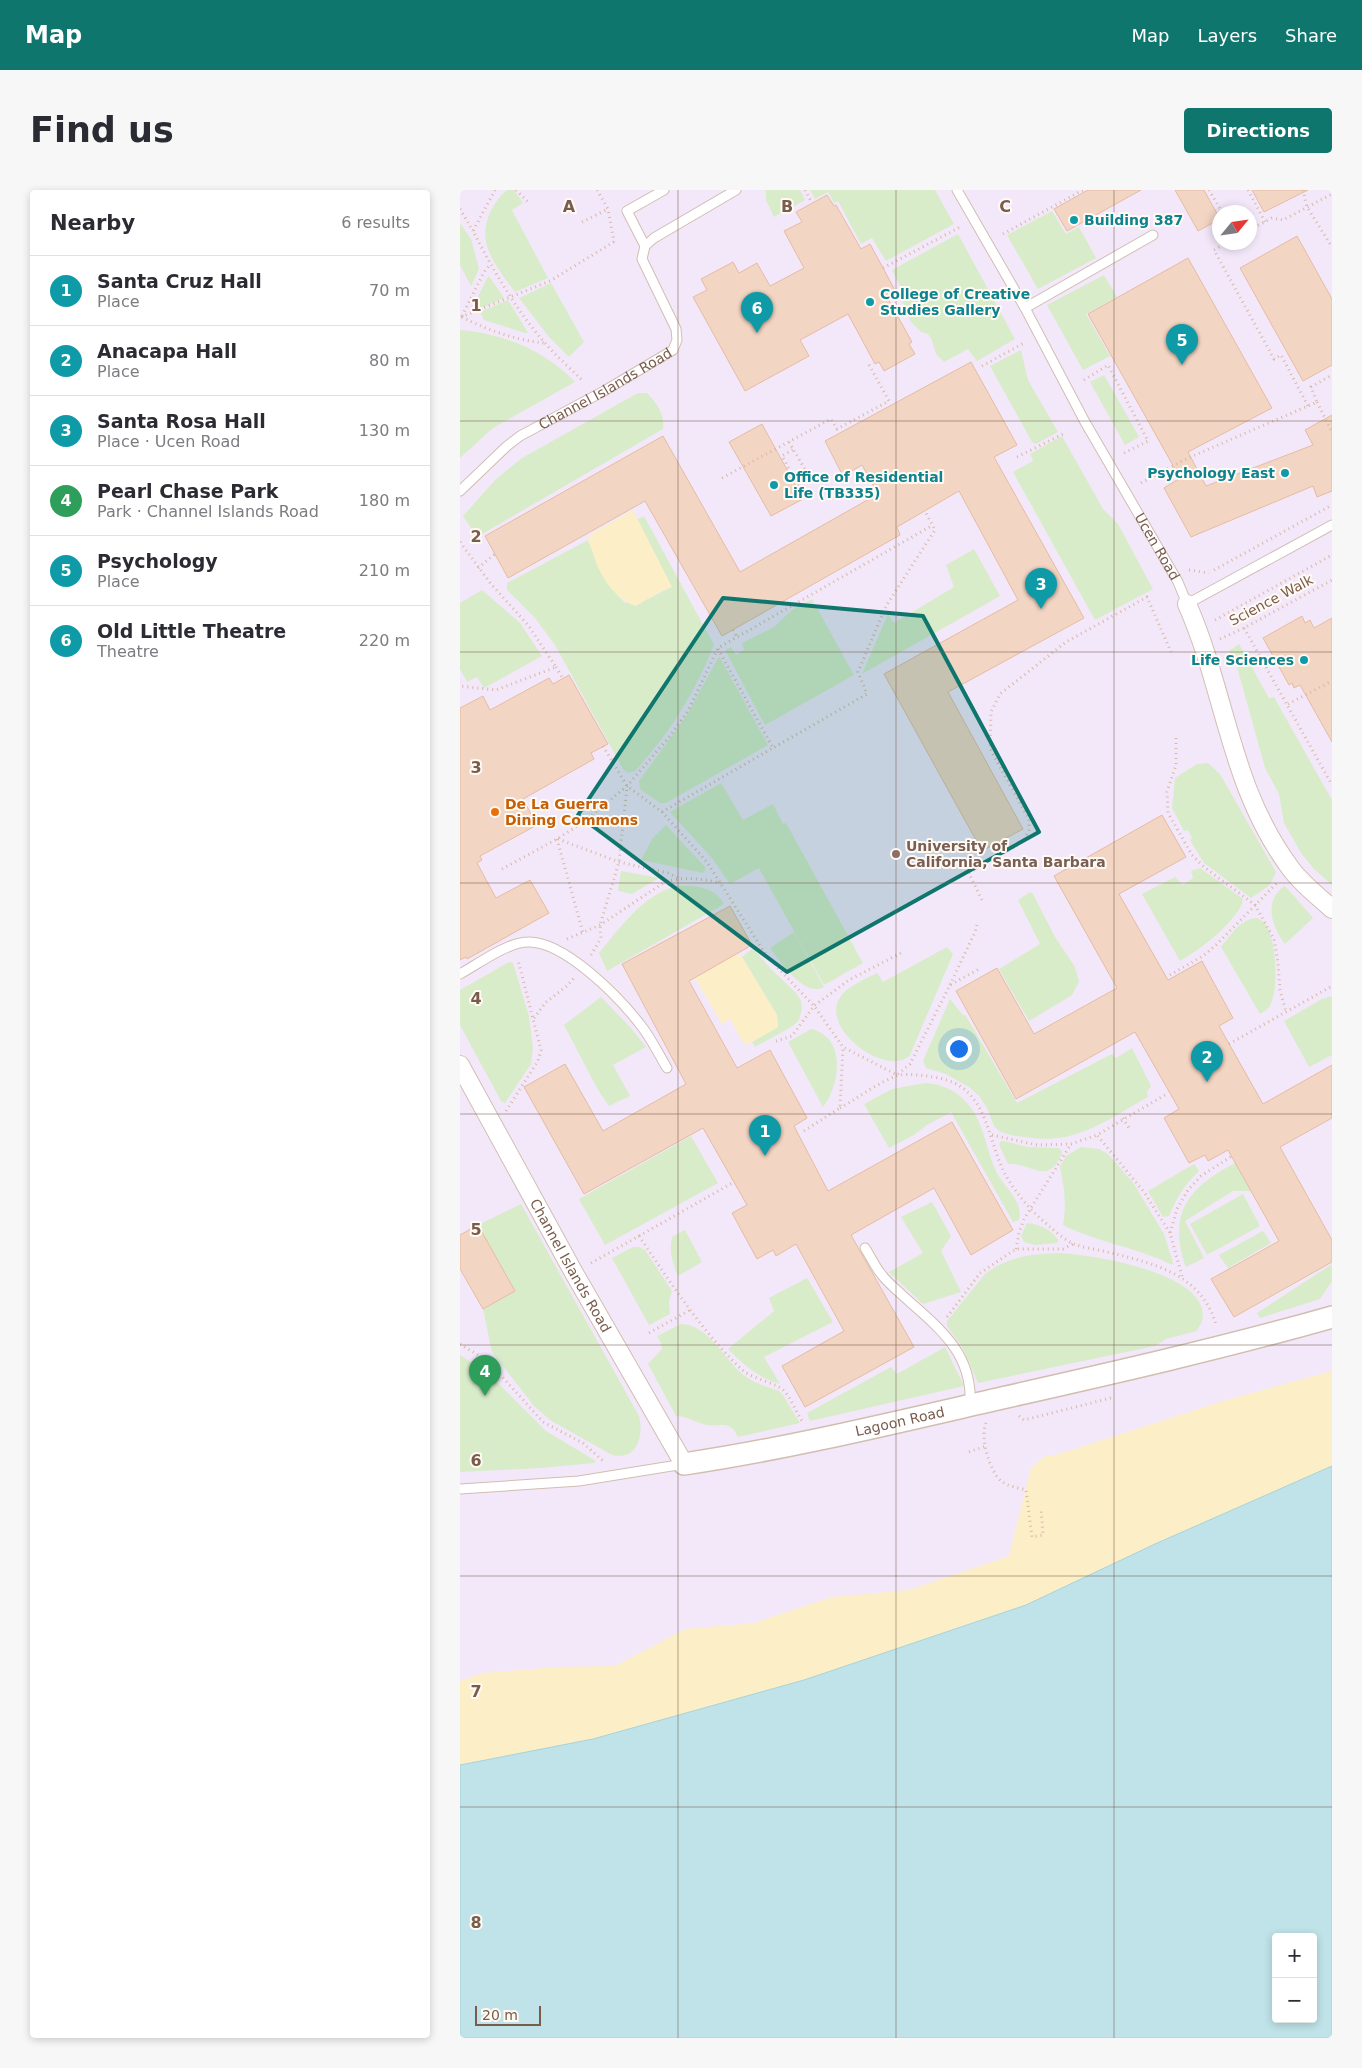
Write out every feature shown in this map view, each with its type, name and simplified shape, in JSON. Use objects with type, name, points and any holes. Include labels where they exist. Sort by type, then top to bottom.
[{"type":"street","name":"Ucen Road","points":[[1187,604],[1198,628],[1236,763],[1255,807],[1276,847],[1291,869],[1304,884],[1332,909]]},
{"type":"street","name":"Channel Islands Road","points":[[460,1065],[574,1273],[684,1464]]},
{"type":"street","name":"Lagoon Road","points":[[684,1464],[808,1441],[970,1406],[1221,1348],[1332,1317]]},
{"type":"lane","points":[[664,190],[627,211],[645,246],[654,238],[736,190]]},
{"type":"lane","name":"Ucen Road","points":[[957,190],[1025,308],[1085,422],[1178,582],[1187,604]]},
{"type":"lane","points":[[1025,308],[1152,235]]},
{"type":"lane","name":"Channel Islands Road","points":[[460,491],[520,436],[604,391],[673,350],[677,340],[676,329],[642,259],[645,246]]},
{"type":"lane","points":[[1187,604],[1332,525]]},
{"type":"lane","points":[[460,974],[514,945],[527,942],[542,942],[554,947],[582,966],[610,990],[640,1024],[667,1068]]},
{"type":"lane","points":[[865,1248],[882,1276],[939,1327],[956,1348],[965,1367],[971,1390],[970,1406]]},
{"type":"lane","name":"Lagoon Road","points":[[460,1489],[579,1481],[684,1464]]},
{"type":"path","points":[[473,231],[495,190]]},
{"type":"path","points":[[516,190],[529,203]]},
{"type":"path","points":[[461,317],[511,298],[550,280],[616,241],[608,209],[597,190]]},
{"type":"path","points":[[805,190],[812,203]]},
{"type":"path","points":[[1003,234],[1083,190]]},
{"type":"path","points":[[1209,190],[1218,205]]},
{"type":"path","points":[[1248,190],[1265,222]]},
{"type":"path","points":[[1303,190],[1307,207],[1332,247]]},
{"type":"path","points":[[1257,226],[1272,218],[1283,220],[1332,194]]},
{"type":"path","points":[[460,209],[490,265],[511,298],[545,343],[583,381]]},
{"type":"path","points":[[582,222],[608,209]]},
{"type":"path","points":[[883,268],[960,227]]},
{"type":"path","points":[[1214,250],[1274,359],[1281,355],[1308,406]]},
{"type":"path","points":[[461,317],[484,272],[490,265]]},
{"type":"path","points":[[461,317],[478,325],[528,341],[545,343]]},
{"type":"path","points":[[982,366],[1024,343]]},
{"type":"path","points":[[722,478],[831,419],[837,430],[889,401],[868,363]]},
{"type":"path","points":[[1084,380],[1108,365],[1148,441],[1124,453]]},
{"type":"path","points":[[1332,375],[1311,387],[1332,432]]},
{"type":"path","points":[[1141,483],[1186,459],[1317,402]]},
{"type":"path","points":[[1017,457],[1065,433]]},
{"type":"path","points":[[789,442],[794,449],[810,478],[798,485],[782,456],[794,449]]},
{"type":"path","points":[[1188,569],[1208,574],[1226,562],[1332,505]]},
{"type":"path","points":[[662,812],[867,694],[858,672],[886,606],[935,530],[925,511]]},
{"type":"path","points":[[502,869],[557,839],[604,806],[627,786],[670,736],[688,711],[718,648],[933,525]]},
{"type":"path","points":[[460,542],[478,568],[528,625],[563,679]]},
{"type":"path","points":[[478,568],[495,554]]},
{"type":"path","points":[[1198,628],[1332,554]]},
{"type":"path","name":"Science Walk","points":[[1220,639],[1332,580]]},
{"type":"path","points":[[982,900],[969,873],[1023,842],[1030,830],[1029,819],[990,749],[991,712],[1000,694],[1066,642],[1147,597],[1171,652]]},
{"type":"path","points":[[1244,628],[1332,785]]},
{"type":"path","points":[[734,630],[737,637]]},
{"type":"path","points":[[718,648],[773,748]]},
{"type":"path","points":[[460,686],[496,690],[556,667]]},
{"type":"path","points":[[1288,704],[1332,681]]},
{"type":"path","points":[[1176,738],[1176,765],[1167,792],[1168,813],[1192,855],[1204,867],[1255,905],[1274,939],[1280,990],[1286,1012]]},
{"type":"path","points":[[603,746],[627,786],[662,812],[707,862],[766,955],[814,1006],[843,1047],[897,1075],[929,1077],[952,1082],[971,1096],[982,1112],[992,1136],[995,1152],[1006,1175],[1030,1209],[1073,1244],[1131,1258],[1182,1277],[1204,1297],[1212,1312],[1221,1348]]},
{"type":"path","points":[[600,925],[619,862],[627,786]]},
{"type":"path","points":[[557,839],[619,862],[678,878]]},
{"type":"path","points":[[557,839],[583,933]]},
{"type":"path","points":[[1170,975],[1203,956],[1291,869]]},
{"type":"path","points":[[554,947],[563,940],[600,925],[665,882],[678,878],[697,878],[721,883]]},
{"type":"path","points":[[804,1131],[897,1075],[910,1064],[950,986],[977,925]]},
{"type":"path","points":[[492,1121],[503,1114],[510,1106],[538,1061],[541,1050],[514,945]]},
{"type":"path","points":[[776,1041],[792,1036],[814,1006],[849,980],[901,952]]},
{"type":"path","points":[[950,986],[981,968]]},
{"type":"path","points":[[1229,1044],[1332,986]]},
{"type":"path","points":[[840,1108],[843,1047]]},
{"type":"path","points":[[992,1136],[1037,1145],[1070,1144],[1097,1135],[1165,1095]]},
{"type":"path","points":[[1123,1118],[1129,1128]]},
{"type":"path","points":[[1097,1135],[1144,1192],[1170,1232],[1182,1277]]},
{"type":"path","points":[[1016,1249],[1019,1233],[1030,1209],[1070,1144]]},
{"type":"path","points":[[1170,1232],[1177,1209],[1188,1190],[1201,1176],[1232,1156]]},
{"type":"path","points":[[574,1273],[734,1182]]},
{"type":"path","points":[[639,1236],[690,1310],[742,1370],[754,1378],[784,1391],[805,1426],[808,1441]]},
{"type":"path","points":[[939,1327],[980,1272],[1016,1249],[1062,1249],[1073,1244]]},
{"type":"path","points":[[650,1333],[690,1310]]},
{"type":"path","points":[[460,1344],[488,1361],[531,1411],[543,1422],[583,1443],[603,1461],[611,1477]]},
{"type":"path","points":[[1015,1414],[1024,1420],[1118,1396]]},
{"type":"path","points":[[991,1420],[986,1422],[982,1432],[992,1471],[1002,1482],[1026,1490],[1032,1537],[1043,1536],[1041,1509]]},
{"type":"path","points":[[969,1452],[986,1446]]},
{"type":"highlighted area","points":[[723,598],[923,616],[1039,832],[787,972],[578,815]]},
{"type":"shaded area","name":"University of California, Santa Barbara","points":[[460,190],[1332,190],[1332,1466],[460,1765]]},
{"type":"green space","points":[[507,190],[514,190],[523,203],[512,210],[548,278],[515,292],[493,261],[488,249],[485,233],[488,217],[492,209],[501,195]]},
{"type":"green space","points":[[766,190],[800,190],[805,200],[774,217],[766,200]]},
{"type":"green space","points":[[810,190],[935,190],[954,224],[886,261],[872,238],[861,244],[838,201],[834,203],[828,192],[815,199]]},
{"type":"green space","points":[[1052,211],[1066,234],[1079,227],[1096,258],[1038,289],[1007,235]]},
{"type":"green space","points":[[460,223],[471,239],[479,269],[471,286],[460,265]]},
{"type":"green space","points":[[958,234],[1015,339],[977,361],[968,349],[944,362],[936,354],[928,334],[921,332],[911,322],[901,298],[902,291],[892,270]]},
{"type":"green space","points":[[1104,275],[1117,297],[1086,314],[1110,356],[1083,370],[1047,305]]},
{"type":"green space","points":[[489,276],[504,298],[477,310],[477,299]]},
{"type":"green space","points":[[551,283],[584,342],[569,357],[549,337],[519,298]]},
{"type":"green space","points":[[508,300],[528,333],[484,320],[480,312]]},
{"type":"green space","points":[[460,330],[492,335],[522,346],[551,361],[575,382],[493,428],[460,458]]},
{"type":"green space","points":[[1021,350],[1028,380],[1058,432],[1036,444],[1032,442],[990,366]]},
{"type":"green space","points":[[1104,375],[1139,437],[1125,445],[1090,382]]},
{"type":"green space","points":[[638,393],[647,393],[657,405],[663,419],[663,429],[477,537],[463,516],[496,479],[522,458]]},
{"type":"green space","points":[[1062,436],[1103,509],[1118,524],[1153,589],[1095,620],[1013,472],[1033,461],[1030,454]]},
{"type":"green space","points":[[644,516],[714,645],[690,696],[671,727],[635,771],[628,773],[623,769],[555,645],[535,618],[507,590],[507,583],[588,540],[611,588],[625,603],[650,598],[671,587],[636,520]]},
{"type":"green space","points":[[974,549],[1000,596],[862,674],[888,614],[894,623],[954,587],[946,565]]},
{"type":"green space","points":[[482,590],[520,623],[542,656],[484,688],[477,677],[467,682],[460,669],[460,603]]},
{"type":"green space","points":[[812,599],[854,675],[765,725],[725,650],[731,647],[736,655],[744,650],[742,643],[774,627],[792,610]]},
{"type":"green space","points":[[1239,644],[1269,698],[1274,697],[1332,800],[1332,885],[1314,869],[1301,853],[1284,823],[1279,794],[1265,768],[1236,663],[1229,651]]},
{"type":"green space","points":[[719,656],[768,745],[666,803],[660,803],[640,789],[639,781],[687,715]]},
{"type":"green space","points":[[1208,763],[1220,774],[1276,872],[1270,885],[1251,898],[1204,863],[1190,840],[1192,838],[1188,830],[1184,831],[1172,808],[1175,778],[1197,764]]},
{"type":"green space","points":[[721,783],[743,820],[773,804],[783,824],[786,823],[863,963],[824,985],[759,868],[730,884],[711,857],[670,812]]},
{"type":"green space","points":[[666,825],[705,867],[703,873],[641,860],[652,839]]},
{"type":"green space","points":[[1200,868],[1243,899],[1242,904],[1231,921],[1223,929],[1180,961],[1142,894],[1175,877],[1183,885],[1193,878],[1191,871]]},
{"type":"green space","points":[[621,871],[659,878],[632,894],[618,891]]},
{"type":"green space","points":[[678,886],[704,888],[716,894],[724,904],[607,971],[599,953],[615,933],[654,896]]},
{"type":"green space","points":[[1284,886],[1313,918],[1285,944],[1276,930],[1272,915],[1273,899]]},
{"type":"green space","points":[[1030,892],[1033,894],[1055,937],[1075,967],[1079,982],[1072,995],[1029,1021],[999,969],[1040,944],[1018,900]]},
{"type":"green space","points":[[1257,918],[1265,924],[1269,932],[1274,954],[1276,978],[1272,1000],[1268,1008],[1260,1014],[1221,947],[1241,924]]},
{"type":"green space","points":[[794,932],[824,987],[816,989],[801,983],[786,969],[770,948]]},
{"type":"green space","points":[[947,947],[953,954],[910,1055],[899,1061],[886,1060],[872,1055],[846,1035],[838,1022],[836,1008],[844,992],[853,985],[877,973],[883,982]]},
{"type":"green space","points":[[753,948],[770,968],[796,993],[801,1001],[802,1009],[799,1020],[793,1026],[755,1047],[752,1042],[778,1027],[777,1015],[742,957]]},
{"type":"green space","points":[[509,962],[513,963],[529,1016],[533,1048],[531,1064],[505,1103],[501,1101],[460,1025],[460,990]]},
{"type":"green space","points":[[1332,996],[1332,1055],[1309,1067],[1284,1021],[1322,999]]},
{"type":"green space","points":[[601,997],[646,1047],[613,1065],[630,1096],[609,1106],[598,1090],[564,1025]]},
{"type":"green space","points":[[950,999],[962,1014],[966,1016],[1017,1103],[1112,1054],[1116,1058],[1132,1048],[1151,1086],[1147,1092],[1148,1097],[1090,1129],[1060,1138],[1043,1139],[1015,1136],[999,1131],[994,1126],[987,1108],[979,1096],[969,1087],[946,1074],[926,1068],[923,1061]]},
{"type":"green space","points":[[811,1029],[823,1034],[830,1041],[835,1051],[837,1063],[833,1087],[823,1107],[788,1042]]},
{"type":"green space","points":[[925,1083],[943,1086],[953,1091],[972,1109],[981,1127],[997,1173],[1019,1207],[1019,1220],[1013,1222],[951,1112],[889,1148],[864,1104],[892,1089]]},
{"type":"green space","points":[[691,1136],[718,1183],[605,1245],[579,1199]]},
{"type":"green space","points":[[1004,1141],[1028,1147],[1058,1148],[1062,1154],[1051,1169],[1039,1171],[1008,1164],[999,1145],[1000,1142]]},
{"type":"green space","points":[[1081,1147],[1099,1149],[1108,1154],[1134,1184],[1164,1234],[1172,1265],[1063,1225],[1065,1210],[1060,1167],[1066,1156]]},
{"type":"green space","points":[[1237,1162],[1253,1191],[1233,1191],[1185,1221],[1204,1258],[1186,1267],[1179,1231],[1181,1216],[1186,1203],[1206,1181]]},
{"type":"green space","points":[[1194,1164],[1199,1171],[1181,1192],[1169,1216],[1163,1217],[1148,1191]]},
{"type":"green space","points":[[1243,1194],[1260,1226],[1207,1255],[1190,1224]]},
{"type":"green space","points":[[932,1202],[951,1236],[941,1251],[961,1292],[923,1304],[889,1272],[923,1253],[901,1217]]},
{"type":"green space","points":[[521,1204],[639,1416],[639,1439],[633,1451],[627,1454],[621,1456],[612,1455],[550,1420],[534,1406],[492,1352],[483,1309],[514,1291],[478,1225]]},
{"type":"green space","points":[[1027,1223],[1049,1230],[1058,1240],[1057,1243],[1035,1245],[1024,1242],[1021,1236]]},
{"type":"green space","points":[[685,1230],[702,1262],[678,1276],[672,1257],[671,1242],[672,1237]]},
{"type":"green space","points":[[1263,1231],[1271,1243],[1228,1268],[1219,1255]]},
{"type":"green space","points":[[633,1247],[645,1250],[672,1291],[669,1301],[670,1314],[649,1325],[612,1258]]},
{"type":"green space","points":[[1061,1253],[1122,1263],[1170,1279],[1189,1290],[1200,1304],[1202,1321],[1197,1331],[1166,1339],[1155,1346],[978,1383],[962,1347],[947,1326],[947,1321],[985,1274],[994,1268],[1021,1257]]},
{"type":"green space","points":[[1332,1264],[1332,1281],[1320,1299],[1260,1318],[1257,1313]]},
{"type":"green space","points":[[807,1278],[833,1322],[764,1357],[780,1384],[752,1370],[728,1349],[774,1311],[769,1298]]},
{"type":"green space","points":[[681,1324],[690,1325],[706,1335],[734,1366],[749,1379],[779,1391],[800,1423],[738,1437],[735,1431],[728,1426],[707,1425],[676,1416],[648,1364],[662,1349],[657,1336]]},
{"type":"green space","points":[[945,1347],[964,1386],[810,1421],[807,1413],[891,1367],[897,1374]]},
{"type":"green space","points":[[460,1355],[489,1374],[546,1431],[596,1461],[594,1463],[541,1468],[460,1472]]},
{"type":"sand","points":[[633,510],[672,587],[661,591],[636,606],[618,596],[604,579],[588,540],[591,534]]},
{"type":"sand","points":[[736,954],[742,957],[777,1015],[778,1027],[752,1042],[744,1044],[730,1019],[722,1024],[695,978]]},
{"type":"sand","points":[[1332,1371],[1332,1466],[1155,1544],[1026,1605],[804,1680],[593,1739],[460,1765],[460,1681],[483,1673],[556,1667],[615,1666],[685,1629],[754,1623],[832,1597],[909,1590],[1009,1556],[1031,1468],[1045,1456],[1059,1454],[1226,1400]]},
{"type":"water","points":[[1332,1466],[1332,2038],[460,2038],[460,1765],[593,1739],[804,1680],[1026,1605],[1155,1544]]},
{"type":"building","name":"Building 387","points":[[1088,190],[1141,190],[1067,231],[1054,209]]},
{"type":"building","points":[[1175,190],[1204,190],[1212,205],[1212,223],[1198,231]]},
{"type":"building","points":[[1252,190],[1308,190],[1264,212]]},
{"type":"building","points":[[827,195],[834,206],[836,205],[861,249],[870,244],[896,292],[887,297],[912,342],[909,344],[915,354],[884,371],[879,362],[875,364],[848,314],[800,340],[809,356],[745,391],[693,297],[707,290],[701,279],[733,262],[739,273],[757,263],[770,286],[804,268],[784,231],[802,222],[796,212]]},
{"type":"building","points":[[1297,236],[1332,299],[1332,365],[1303,381],[1240,268]]},
{"type":"building","points":[[1188,258],[1272,408],[1188,452],[1206,486],[1313,445],[1305,430],[1332,415],[1332,491],[1317,497],[1313,486],[1191,537],[1164,488],[1180,478],[1088,314]]},
{"type":"building","points":[[971,362],[1017,445],[994,457],[1084,618],[948,692],[1023,829],[982,851],[884,674],[1018,600],[959,491],[897,527],[900,535],[722,636],[645,501],[508,578],[485,536],[663,436],[740,572],[878,494],[862,465],[843,476],[825,441]]},
{"type":"building","name":"Office of Residential Life (TB335)","points":[[762,424],[803,499],[771,516],[729,442]]},
{"type":"building","name":"Life Sciences","points":[[1302,616],[1305,623],[1310,620],[1314,628],[1332,618],[1332,742],[1300,685],[1294,688],[1292,683],[1289,685],[1263,638]]},
{"type":"building","name":"De La Guerra Dining Commons","points":[[569,675],[608,744],[591,753],[594,759],[523,799],[537,825],[480,856],[482,860],[477,863],[496,898],[530,880],[549,913],[467,959],[466,957],[460,960],[460,708],[483,696],[490,710],[549,678],[553,684]]},
{"type":"building","points":[[1162,815],[1186,857],[1119,894],[1168,980],[1202,961],[1233,1018],[1219,1026],[1263,1104],[1332,1065],[1332,1118],[1280,1147],[1332,1240],[1332,1262],[1234,1317],[1211,1279],[1279,1241],[1228,1150],[1208,1161],[1205,1155],[1189,1163],[1164,1118],[1179,1109],[1135,1032],[1016,1099],[956,991],[997,968],[1034,1034],[1117,988],[1054,876]]},
{"type":"building","points":[[730,906],[752,945],[689,981],[737,1068],[770,1050],[807,1118],[794,1126],[828,1191],[952,1122],[1013,1230],[971,1255],[934,1188],[851,1235],[914,1347],[805,1407],[782,1366],[844,1331],[796,1244],[776,1256],[773,1250],[757,1259],[732,1213],[747,1205],[703,1128],[584,1194],[524,1087],[565,1064],[603,1131],[686,1084],[622,964]]},
{"type":"building","points":[[478,1225],[515,1291],[483,1309],[460,1269],[460,1235]]},
{"type":"place","name":"Building 387","points":[[1074,220]]},
{"type":"place","name":"College of Creative Studies Gallery","points":[[870,302]]},
{"type":"place","name":"Old Little Theatre","points":[[757,333]]},
{"type":"place","name":"Psychology","points":[[1182,365]]},
{"type":"place","name":"Psychology East","points":[[1285,473]]},
{"type":"place","name":"Office of Residential Life (TB335)","points":[[774,485]]},
{"type":"place","name":"Santa Rosa Hall","points":[[1041,609]]},
{"type":"place","name":"Life Sciences","points":[[1304,660]]},
{"type":"place","name":"De La Guerra Dining Commons","points":[[495,812]]},
{"type":"place","name":"University of California, Santa Barbara","points":[[896,854]]},
{"type":"place","name":"Anacapa Hall","points":[[1207,1082]]},
{"type":"place","name":"Santa Cruz Hall","points":[[765,1156]]},
{"type":"place","name":"Pearl Chase Park","points":[[485,1396]]}]
